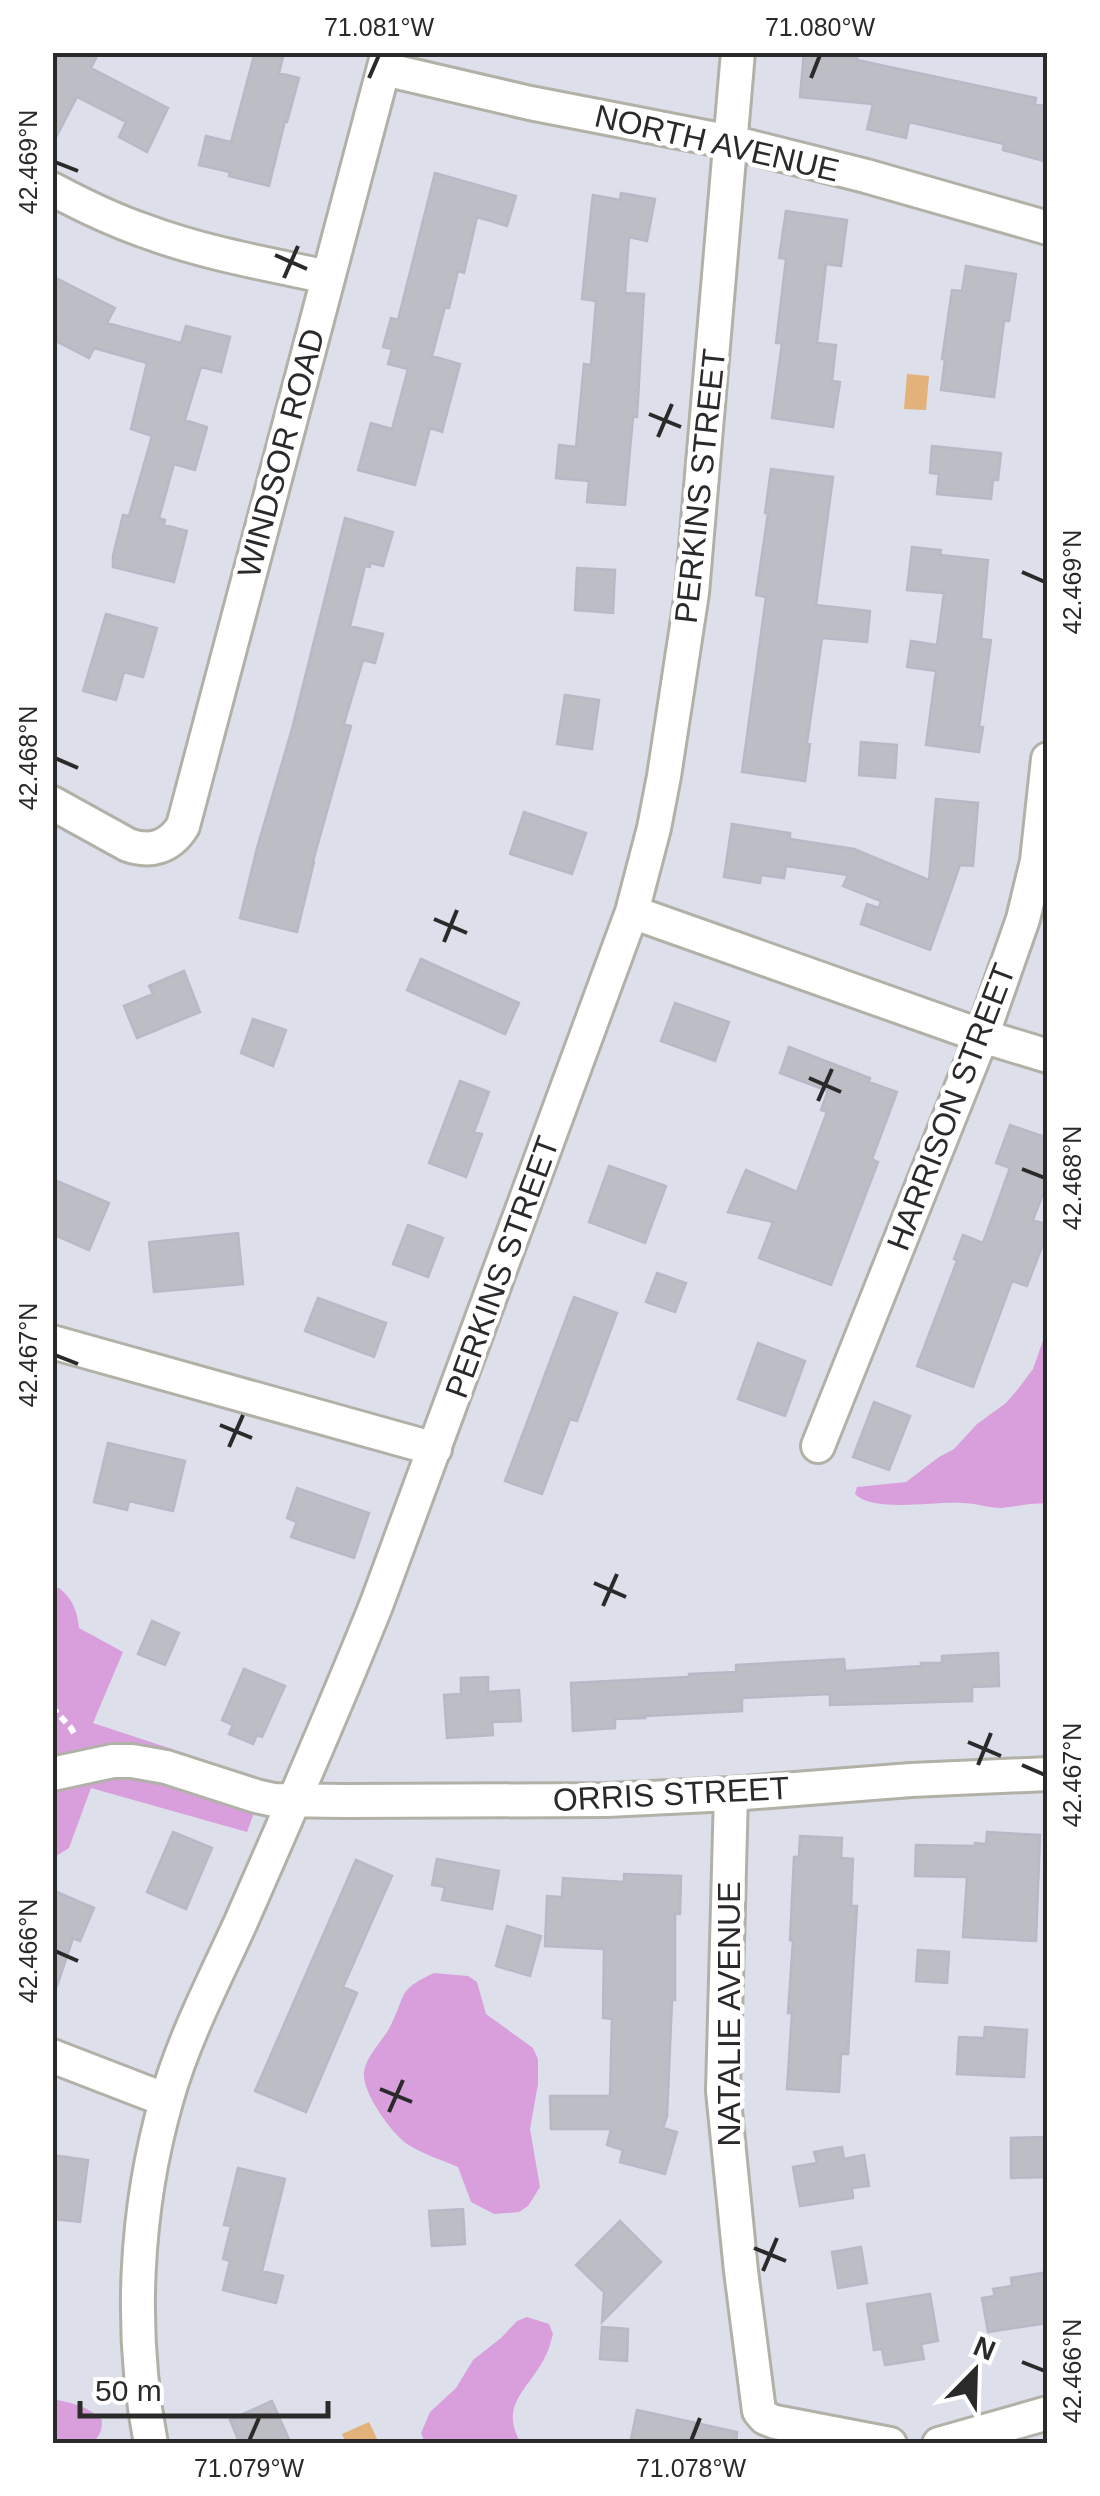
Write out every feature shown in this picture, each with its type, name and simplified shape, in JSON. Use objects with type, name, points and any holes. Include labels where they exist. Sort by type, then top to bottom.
[{"type":"street","name":"PERKINS STREET","points":[[151,2444],[143,2393],[138,2297],[144,2215],[166,2100],[185,2048],[344,1688],[632,912],[661,794],[692,592],[738,52]]},
{"type":"street","name":"NORTH AVENUE","points":[[386,61],[530,103],[731,142],[866,176],[1048,228]]},
{"type":"street","name":"WINDSOR ROAD","points":[[52,803],[128,845],[146,849],[162,846],[176,836],[185,822],[386,61]]},
{"type":"street","points":[[52,189],[164,238],[328,277]]},
{"type":"street","name":"HARRISON STREET","points":[[818,1446],[982,1036],[1023,919],[1034,880],[1048,759]]},
{"type":"street","points":[[632,912],[1048,1056]]},
{"type":"street","points":[[52,1342],[434,1450]]},
{"type":"street","name":"ORRIS STREET","points":[[52,1774],[113,1761],[132,1761],[166,1767],[256,1796],[294,1801],[607,1800],[1048,1774]]},
{"type":"street","name":"NATALIE AVENUE","points":[[731,1794],[723,2091],[760,2411],[774,2422],[890,2444]]},
{"type":"street","points":[[52,2056],[166,2100]]},
{"type":"street","points":[[938,2444],[1048,2413]]},
{"type":"shaded area","points":[[907,374],[929,376],[926,410],[904,409]]},
{"type":"shaded area","points":[[1047,1329],[1047,1504],[1001,1508],[962,1503],[890,1505],[864,1500],[855,1494],[857,1487],[906,1482],[954,1449],[1018,1389],[1033,1369]]},
{"type":"shaded area","points":[[59,1588],[74,1606],[79,1628],[123,1652],[93,1723],[266,1780],[247,1832],[91,1788],[69,1848],[53,1858],[52,1589]]},
{"type":"shaded area","points":[[434,1973],[468,1976],[477,1982],[486,2014],[533,2048],[538,2059],[530,2129],[540,2187],[528,2206],[519,2212],[494,2214],[471,2202],[458,2167],[401,2139],[367,2090],[365,2066],[391,2025],[405,1993]]},
{"type":"shaded area","points":[[527,2317],[549,2324],[553,2334],[545,2357],[514,2407],[515,2429],[521,2443],[425,2443],[421,2433],[430,2412],[456,2388],[473,2360],[517,2321]]},
{"type":"shaded area","points":[[53,2399],[97,2415],[102,2420],[98,2437],[79,2445],[53,2443]]},
{"type":"shaded area","points":[[369,2422],[379,2443],[346,2443],[342,2434]]},
{"type":"building","points":[[52,52],[99,52],[91,68],[168,108],[147,152],[119,137],[126,122],[77,97],[52,145]]},
{"type":"building","points":[[255,52],[283,57],[279,73],[299,78],[269,186],[199,165],[206,136],[231,142]]},
{"type":"building","points":[[804,52],[858,52],[857,60],[1036,98],[1035,104],[1048,107],[1048,162],[1003,150],[1004,144],[909,122],[906,138],[867,129],[873,104],[800,97]]},
{"type":"building","points":[[435,173],[516,196],[507,226],[477,217],[464,273],[458,271],[449,308],[445,307],[432,356],[460,364],[442,432],[430,428],[415,485],[358,470],[371,423],[392,429],[408,369],[388,364],[392,349],[383,347],[391,318],[398,320]]},
{"type":"building","points":[[621,193],[655,199],[647,241],[629,237],[625,293],[644,294],[637,417],[633,417],[625,505],[587,502],[589,481],[556,478],[559,445],[576,447],[584,364],[591,365],[596,301],[582,299],[593,195],[620,200]]},
{"type":"building","points":[[786,211],[847,220],[841,266],[826,264],[817,343],[836,345],[832,381],[840,382],[833,427],[772,418],[782,343],[776,343],[786,259],[779,258]]},
{"type":"building","points":[[966,266],[1016,274],[1009,321],[1004,321],[994,397],[941,390],[952,290],[962,291]]},
{"type":"building","points":[[52,276],[115,308],[107,323],[181,343],[186,326],[230,337],[221,372],[201,367],[185,420],[207,427],[195,470],[174,464],[159,518],[165,520],[164,525],[187,531],[174,582],[113,567],[123,515],[129,516],[152,436],[131,429],[147,363],[94,348],[89,358],[52,339]]},
{"type":"building","points":[[932,446],[1001,453],[991,499],[937,494],[939,474],[930,473]]},
{"type":"building","points":[[771,469],[833,477],[816,605],[870,611],[867,642],[822,638],[805,781],[742,772],[766,597],[756,595]]},
{"type":"building","points":[[345,518],[393,532],[383,566],[365,566],[350,626],[383,634],[375,663],[363,660],[344,724],[351,726],[297,932],[240,918]]},
{"type":"building","points":[[912,547],[941,550],[940,555],[988,560],[981,639],[991,640],[979,752],[926,745],[936,671],[907,667],[911,641],[937,645],[944,593],[907,590]]},
{"type":"building","points":[[577,568],[615,570],[613,613],[575,610]]},
{"type":"building","points":[[106,614],[157,628],[143,677],[124,672],[116,700],[83,691]]},
{"type":"building","points":[[565,695],[599,700],[592,749],[557,744]]},
{"type":"building","points":[[861,742],[897,745],[895,778],[859,775]]},
{"type":"building","points":[[936,799],[978,803],[973,866],[960,865],[930,950],[861,924],[867,904],[879,908],[881,901],[843,886],[848,875],[786,866],[784,878],[761,875],[760,883],[724,877],[732,824],[790,833],[790,839],[854,849],[929,880]]},
{"type":"building","points":[[524,812],[586,833],[572,874],[510,854]]},
{"type":"building","points":[[421,959],[519,1003],[505,1034],[407,990]]},
{"type":"building","points":[[184,971],[200,1012],[137,1038],[124,1006],[153,994],[149,986]]},
{"type":"building","points":[[675,1003],[729,1022],[715,1061],[661,1041]]},
{"type":"building","points":[[253,1019],[286,1030],[273,1066],[241,1053]]},
{"type":"building","points":[[789,1047],[897,1092],[872,1159],[878,1162],[831,1285],[759,1258],[773,1222],[728,1212],[746,1170],[797,1192],[827,1112],[821,1110],[828,1091],[780,1073]]},
{"type":"building","points":[[460,1081],[489,1092],[474,1132],[482,1134],[466,1177],[429,1163]]},
{"type":"building","points":[[1010,1125],[1048,1138],[1048,1181],[1033,1220],[1048,1225],[1048,1231],[1027,1286],[1012,1281],[973,1387],[917,1366],[963,1235],[983,1243],[1010,1168],[996,1163]]},
{"type":"building","points":[[609,1166],[666,1186],[645,1243],[589,1222]]},
{"type":"building","points":[[52,1179],[109,1203],[89,1250],[52,1234]]},
{"type":"building","points":[[408,1225],[443,1238],[428,1277],[393,1264]]},
{"type":"building","points":[[238,1233],[243,1284],[154,1292],[149,1242]]},
{"type":"building","points":[[657,1273],[686,1283],[675,1312],[646,1302]]},
{"type":"building","points":[[574,1297],[617,1313],[577,1421],[570,1419],[542,1494],[505,1481]]},
{"type":"building","points":[[318,1298],[386,1323],[374,1357],[305,1331]]},
{"type":"building","points":[[758,1343],[805,1361],[785,1416],[738,1399]]},
{"type":"building","points":[[874,1402],[910,1416],[889,1470],[853,1457]]},
{"type":"building","points":[[108,1443],[185,1461],[173,1511],[129,1501],[127,1510],[94,1502]]},
{"type":"building","points":[[297,1488],[369,1513],[354,1558],[291,1537],[297,1522],[287,1518]]},
{"type":"building","points":[[152,1621],[179,1633],[165,1665],[138,1654]]},
{"type":"building","points":[[998,1653],[999,1686],[972,1687],[972,1701],[830,1705],[830,1694],[742,1698],[742,1711],[615,1719],[615,1728],[573,1731],[571,1683],[689,1677],[736,1672],[736,1665],[844,1659],[845,1671],[922,1666],[921,1663],[942,1663],[942,1656]]},
{"type":"building","points":[[244,1669],[285,1686],[262,1737],[257,1735],[253,1744],[229,1734],[233,1725],[222,1720]]},
{"type":"building","points":[[488,1677],[488,1692],[519,1690],[521,1721],[492,1722],[493,1735],[447,1738],[444,1695],[461,1694],[461,1678]]},
{"type":"building","points":[[173,1832],[212,1848],[186,1909],[147,1892]]},
{"type":"building","points":[[987,1832],[1040,1835],[1036,1941],[963,1937],[967,1877],[915,1876],[916,1845],[986,1844]]},
{"type":"building","points":[[800,1836],[842,1838],[841,1858],[853,1859],[851,1906],[857,1906],[848,2054],[841,2054],[839,2092],[787,2089],[794,1857],[799,1857]]},
{"type":"building","points":[[437,1859],[499,1871],[492,1909],[442,1900],[445,1887],[432,1885]]},
{"type":"building","points":[[356,1860],[392,1876],[343,1987],[357,1993],[306,2112],[255,2091]]},
{"type":"building","points":[[624,1874],[681,1876],[680,1914],[675,1914],[675,2000],[663,2128],[677,2132],[665,2174],[620,2162],[623,2150],[607,2145],[611,2129],[551,2129],[550,2096],[610,2096],[612,2019],[603,2018],[604,1949],[545,1946],[547,1896],[562,1897],[563,1878],[624,1882]]},
{"type":"building","points":[[52,1890],[94,1908],[80,1941],[73,1938],[57,1986],[52,1985]]},
{"type":"building","points":[[507,1926],[541,1936],[530,1976],[496,1966]]},
{"type":"building","points":[[918,1950],[949,1952],[947,1983],[916,1981]]},
{"type":"building","points":[[985,2027],[1027,2030],[1024,2077],[957,2074],[959,2037],[984,2038]]},
{"type":"building","points":[[1048,2137],[1048,2177],[1011,2178],[1011,2138]]},
{"type":"building","points":[[842,2147],[844,2159],[864,2155],[869,2186],[852,2188],[853,2198],[800,2206],[793,2167],[817,2163],[814,2152]]},
{"type":"building","points":[[52,2155],[88,2160],[80,2222],[52,2219]]},
{"type":"building","points":[[238,2168],[285,2179],[262,2271],[283,2276],[276,2303],[223,2290],[230,2261],[223,2259],[231,2226],[224,2225]]},
{"type":"building","points":[[463,2209],[465,2244],[432,2246],[429,2211]]},
{"type":"building","points":[[620,2221],[661,2262],[602,2322],[604,2292],[576,2265]]},
{"type":"building","points":[[861,2247],[867,2283],[838,2288],[832,2252]]},
{"type":"building","points":[[1048,2272],[1048,2323],[988,2332],[982,2298],[995,2296],[993,2289],[1012,2286],[1011,2278]]},
{"type":"building","points":[[930,2294],[938,2341],[921,2344],[924,2359],[885,2365],[882,2349],[874,2350],[867,2304]]},
{"type":"building","points":[[602,2327],[628,2329],[627,2361],[600,2359]]},
{"type":"building","points":[[272,2401],[291,2444],[240,2444],[230,2420]]},
{"type":"building","points":[[637,2410],[737,2432],[736,2444],[630,2444]]}]
